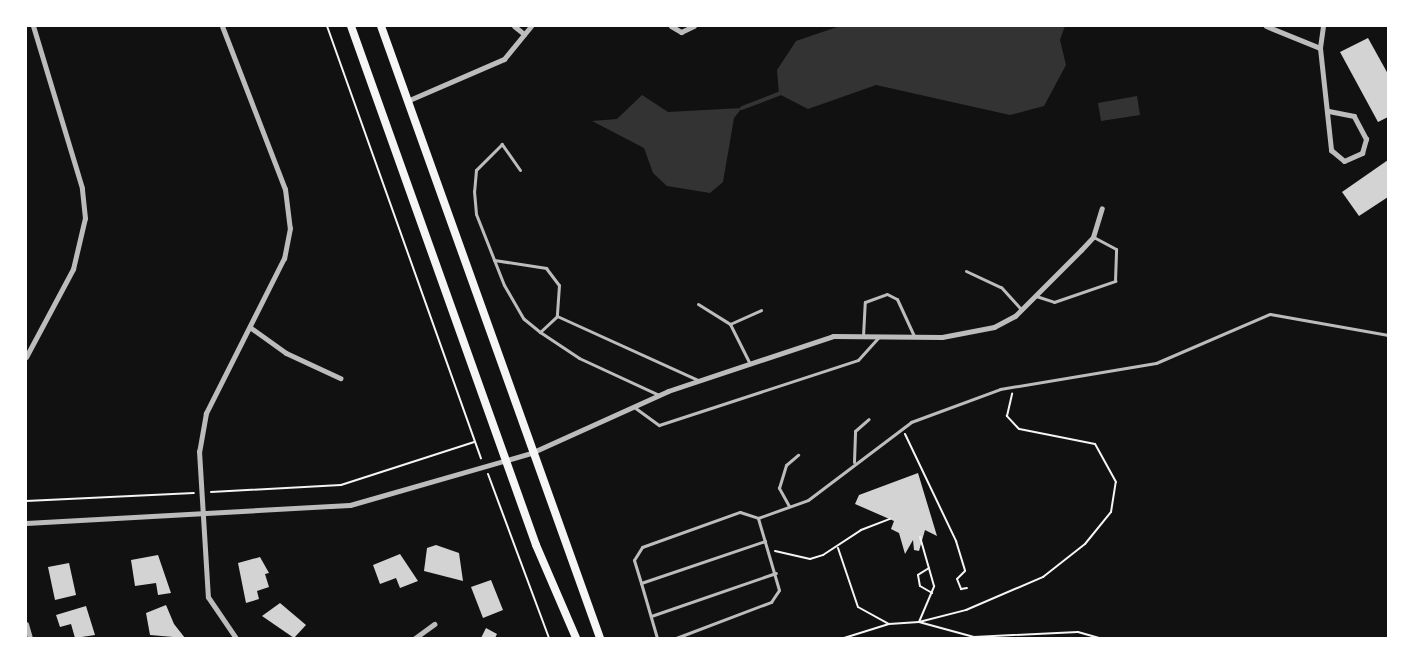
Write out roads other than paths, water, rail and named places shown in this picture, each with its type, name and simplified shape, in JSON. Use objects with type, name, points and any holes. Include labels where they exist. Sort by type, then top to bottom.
[{"type":"main road","points":[[351,26],[506,460],[576,639]]},
{"type":"main road","points":[[381,26],[531,453],[600,639]]},
{"type":"street","points":[[26,357],[72,269],[85,218],[82,188],[33,26]]},
{"type":"street","points":[[222,26],[285,189],[290,228],[284,258],[251,328],[206,413],[199,452],[200,512],[208,597],[236,639]]},
{"type":"street","points":[[514,26],[524,34]]},
{"type":"street","points":[[407,101],[504,59],[531,26]]},
{"type":"street","points":[[670,26],[681,32],[694,26]]},
{"type":"street","points":[[1266,26],[1320,48]]},
{"type":"street","points":[[1323,26],[1320,48],[1331,150],[1344,160],[1362,153],[1366,139],[1354,116],[1328,111]]},
{"type":"street","points":[[26,523],[350,505],[531,453],[659,395],[833,336],[914,338],[994,327],[1022,310],[1093,237],[1102,208]]},
{"type":"street","points":[[251,328],[286,353],[340,378]]},
{"type":"street","points":[[26,624],[30,639]]},
{"type":"street","points":[[415,639],[434,624]]},
{"type":"lane","points":[[520,170],[502,144],[476,170],[476,214],[494,260],[524,319],[579,358],[659,395]]},
{"type":"lane","points":[[1036,296],[1054,302],[1115,281],[1116,249],[1093,237]]},
{"type":"lane","points":[[494,260],[546,268],[559,285],[557,316],[540,332]]},
{"type":"lane","points":[[966,271],[1001,287],[1022,310]]},
{"type":"lane","points":[[863,336],[865,302],[887,294],[897,299],[914,338]]},
{"type":"lane","points":[[698,304],[730,324],[750,364]]},
{"type":"lane","points":[[730,324],[761,310]]},
{"type":"lane","points":[[657,639],[634,560],[642,547],[740,512],[758,518],[789,506],[820,492],[854,462],[898,429],[979,395],[1155,363],[1270,314],[1389,335]]},
{"type":"lane","points":[[557,316],[700,380]]},
{"type":"lane","points":[[634,407],[659,425],[858,360],[879,337]]},
{"type":"lane","points":[[854,462],[855,431],[869,418]]},
{"type":"lane","points":[[789,506],[779,488],[786,465],[798,455]]},
{"type":"lane","points":[[676,639],[771,603],[779,590],[776,573],[758,518]]},
{"type":"lane","points":[[641,583],[765,541]]},
{"type":"lane","points":[[651,616],[776,573]]},
{"type":"waterway","points":[[742,108],[779,94]]}]
